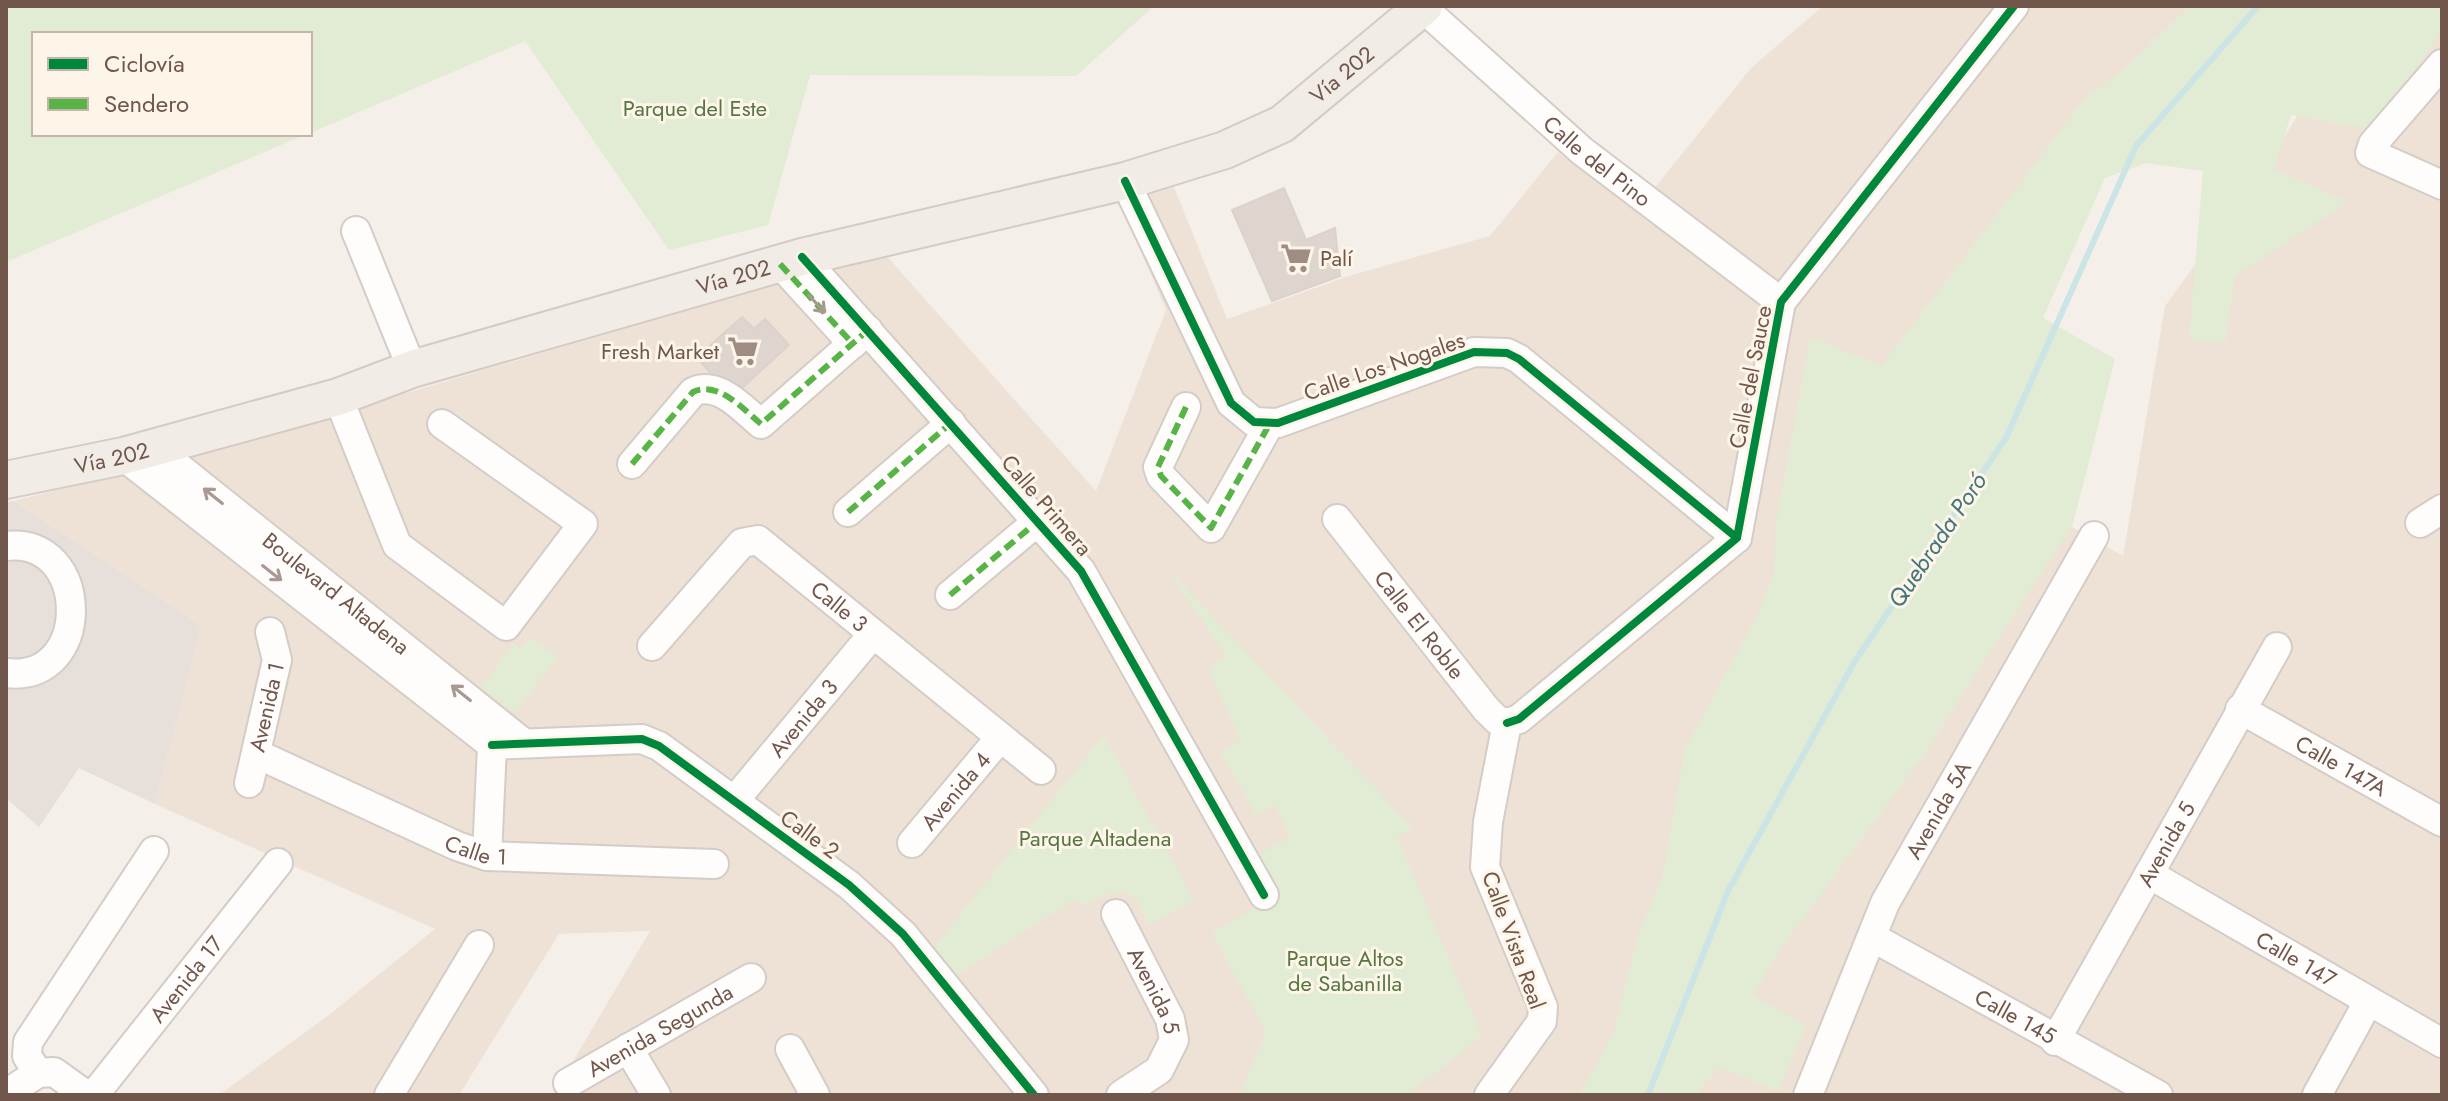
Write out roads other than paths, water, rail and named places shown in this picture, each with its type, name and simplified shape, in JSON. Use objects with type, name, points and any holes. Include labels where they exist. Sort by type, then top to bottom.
[{"type":"main road","name":"Vía 202","points":[[6,480],[137,451],[338,397],[412,369],[791,261],[1125,181],[1225,150],[1282,124],[1413,10]]},
{"type":"street","name":"Calle del Sauce","points":[[1737,538],[1781,302],[2014,6]]},
{"type":"street","name":"Calle del Pino","points":[[1413,10],[1582,151],[1781,302]]},
{"type":"street","points":[[2442,64],[2373,144],[2370,153],[2385,163],[2442,185]]},
{"type":"street","points":[[1125,181],[1231,403],[1254,422],[1269,425],[1211,528],[1161,476],[1158,467],[1186,407]]},
{"type":"street","points":[[356,231],[412,369]]},
{"type":"street","name":"Calle Primera","points":[[791,261],[861,337],[951,423],[1081,571],[1264,895]]},
{"type":"street","points":[[632,464],[693,392],[701,389],[722,393],[761,424],[861,337]]},
{"type":"street","name":"Calle Los Nogales","points":[[1269,425],[1474,352],[1507,353],[1519,359],[1737,538]]},
{"type":"street","points":[[338,397],[397,545],[506,626],[583,524],[442,424]]},
{"type":"street","points":[[848,512],[951,423]]},
{"type":"street","name":"Boulevard Altadena","points":[[137,451],[369,634],[521,741]]},
{"type":"street","name":"Calle El Roble","points":[[1337,519],[1486,709],[1497,720],[1507,723]]},
{"type":"street","points":[[950,595],[1038,521]]},
{"type":"street","name":"Avenida 5A","points":[[1808,1095],[1885,903],[2094,536]]},
{"type":"street","points":[[1507,723],[1519,719],[1737,538]]},
{"type":"street","name":"Calle 3","points":[[652,646],[733,553],[750,539],[768,546],[872,635],[1041,770]]},
{"type":"street","points":[[6,546],[23,544],[45,552],[58,567],[68,592],[72,616],[67,643],[44,667],[6,673]]},
{"type":"street","name":"Avenida 1","points":[[249,783],[277,660],[270,632]]},
{"type":"street","name":"Boulevard Altadena","points":[[369,634],[492,745]]},
{"type":"street","name":"Avenida 3","points":[[734,801],[872,635]]},
{"type":"street","name":"Avenida 5","points":[[2055,1041],[2277,647]]},
{"type":"street","name":"Calle 147A","points":[[2240,709],[2442,822]]},
{"type":"street","name":"Calle Vista Real","points":[[1489,1095],[1542,1021],[1543,1007],[1485,867],[1488,822],[1507,723]]},
{"type":"street","name":"Calle 2","points":[[492,745],[521,741],[642,739],[659,746],[849,885],[903,934],[1034,1095]]},
{"type":"street","name":"Avenida 4","points":[[912,843],[999,739]]},
{"type":"street","points":[[487,856],[492,745]]},
{"type":"street","name":"Calle 1","points":[[257,754],[457,846],[487,856],[714,864]]},
{"type":"street","points":[[38,1073],[27,1056],[28,1042],[154,851]]},
{"type":"street","name":"Avenida 17","points":[[94,1095],[278,863]]},
{"type":"street","name":"Calle 147","points":[[2149,874],[2442,1043]]},
{"type":"street","name":"Avenida 5","points":[[1116,914],[1170,1019],[1174,1040],[1159,1070],[1121,1095]]},
{"type":"street","name":"Calle 145","points":[[1872,937],[2055,1041],[2158,1095]]},
{"type":"street","points":[[389,1095],[479,945]]},
{"type":"street","name":"Avenida Segunda","points":[[568,1083],[751,978]]},
{"type":"street","points":[[2317,1095],[2368,1002]]},
{"type":"street","points":[[628,1048],[656,1095]]},
{"type":"street","points":[[790,1049],[799,1094]]},
{"type":"street","points":[[6,1094],[38,1073],[54,1072],[86,1095]]},
{"type":"waterway","name":"Quebrada Poró","points":[[1648,1095],[1728,891],[1855,661],[2006,438],[2136,146],[2258,6]]},
{"type":"place","name":"Palí","points":[[1296,258]]},
{"type":"place","name":"Fresh Market","points":[[743,351]]},
{"type":"park label","name":"Parque del Este","points":[[695,108]]},
{"type":"park label","name":"Parque Altadena","points":[[1095,838]]},
{"type":"park label","name":"Parque Altos de Sabanilla","points":[[1345,970]]}]
